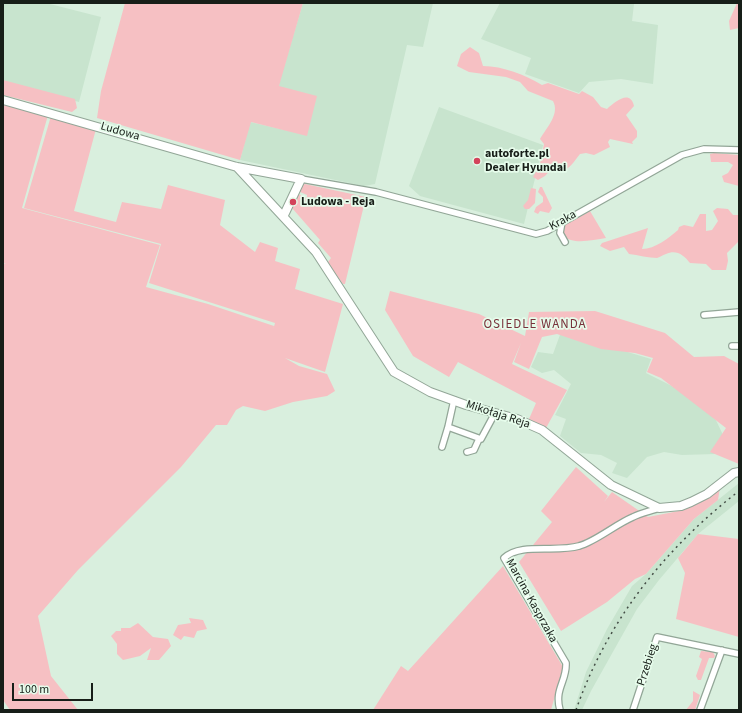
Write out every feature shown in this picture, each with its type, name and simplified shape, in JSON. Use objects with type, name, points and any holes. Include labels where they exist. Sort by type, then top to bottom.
[{"type":"street","name":"Ludowa","points":[[3,100],[237,167],[376,192]]},
{"type":"street","name":"Kraka","points":[[376,192],[536,234],[547,231],[682,155],[704,149],[739,150]]},
{"type":"street","name":"Ludowa","points":[[237,167],[284,215],[316,252],[343,292]]},
{"type":"street","points":[[284,215],[301,179]]},
{"type":"street","points":[[562,222],[560,233],[565,242]]},
{"type":"street","name":"Mikołaja Reja","points":[[343,292],[394,372],[430,392],[517,419],[542,430],[611,485],[659,508]]},
{"type":"street","points":[[704,315],[739,312]]},
{"type":"street","points":[[732,346],[739,346]]},
{"type":"street","points":[[442,447],[454,400]]},
{"type":"street","points":[[467,452],[474,450],[495,413]]},
{"type":"street","points":[[448,427],[479,439]]},
{"type":"street","points":[[659,508],[681,506],[691,502],[707,494],[734,473],[739,472]]},
{"type":"street","name":"Marcina Kasprzaka","points":[[560,710],[557,700],[558,692],[567,670],[566,663],[504,558],[509,553],[522,550],[555,550],[579,546],[633,516],[659,508]]},
{"type":"street","name":"Przebieg","points":[[633,710],[657,637],[722,650]]},
{"type":"street","points":[[700,710],[722,650],[739,654]]},
{"type":"shaded area","points":[[3,3],[46,3],[101,17],[79,102],[3,82]]},
{"type":"shaded area","points":[[125,3],[303,3],[279,86],[317,96],[307,136],[251,122],[240,160],[97,118],[101,91]]},
{"type":"shaded area","points":[[303,3],[433,3],[423,47],[407,45],[375,184],[364,186],[240,160],[250,122],[307,135],[278,86]]},
{"type":"shaded area","points":[[500,3],[634,4],[632,21],[658,25],[653,84],[621,79],[589,82],[579,93],[525,74],[531,58],[481,39]]},
{"type":"shaded area","points":[[737,3],[739,3],[739,28],[730,30],[729,21]]},
{"type":"shaded area","points":[[470,47],[479,53],[483,66],[491,66],[514,72],[542,85],[548,83],[579,94],[582,91],[593,97],[601,107],[607,109],[622,98],[629,98],[634,106],[626,115],[637,131],[637,137],[632,142],[633,144],[610,139],[608,142],[610,147],[594,155],[586,153],[580,154],[572,165],[560,171],[558,166],[555,165],[545,176],[538,180],[533,177],[540,164],[544,144],[540,139],[554,116],[555,106],[553,101],[528,91],[520,82],[506,77],[469,72],[457,66],[461,54]]},
{"type":"shaded area","points":[[3,80],[75,99],[77,108],[72,112],[3,95]]},
{"type":"shaded area","points":[[3,103],[48,115],[22,208],[160,245],[146,287],[208,304],[274,326],[273,330],[275,323],[149,283],[161,244],[24,208],[51,116],[96,129],[74,211],[116,222],[122,202],[161,209],[168,185],[225,200],[220,225],[255,252],[260,242],[278,248],[275,261],[300,269],[295,289],[343,304],[325,372],[285,358],[299,366],[327,374],[335,391],[327,396],[293,402],[265,411],[243,406],[236,410],[227,425],[216,425],[181,467],[78,570],[38,616],[51,676],[78,710],[10,710],[3,700],[3,264],[6,264],[3,263]]},
{"type":"shaded area","points":[[439,107],[543,145],[524,224],[420,196],[409,186]]},
{"type":"shaded area","points":[[710,154],[739,155],[739,186],[724,182],[722,176],[728,173],[733,165],[728,162],[711,162]]},
{"type":"shaded area","points":[[305,184],[366,197],[345,284],[343,284],[328,262],[331,258],[318,243],[320,240],[292,208],[298,194],[307,198],[307,195],[298,191],[301,185]]},
{"type":"shaded area","points":[[540,187],[542,187],[552,208],[549,213],[540,211],[538,214],[534,212],[536,207],[543,202],[543,197],[538,192]]},
{"type":"shaded area","points":[[531,188],[536,189],[535,203],[529,209],[525,209],[523,206],[528,200]]},
{"type":"shaded area","points":[[717,208],[728,209],[733,215],[739,215],[739,241],[727,253],[728,261],[726,270],[712,270],[706,264],[690,263],[682,255],[673,252],[658,258],[654,258],[629,254],[624,247],[610,251],[600,246],[602,243],[648,228],[642,249],[647,249],[662,242],[678,230],[679,227],[684,225],[693,227],[700,214],[706,214],[706,231],[712,230],[718,221],[713,211]]},
{"type":"shaded area","points":[[590,211],[606,238],[578,241],[567,239],[563,236],[563,226]]},
{"type":"shaded area","points":[[390,291],[479,314],[525,336],[529,312],[595,311],[665,333],[694,357],[724,356],[739,364],[739,464],[710,452],[726,428],[661,378],[647,372],[653,358],[635,353],[601,349],[557,334],[542,337],[529,369],[514,362],[521,343],[512,364],[567,390],[546,428],[529,419],[536,403],[458,362],[449,377],[413,356],[385,310]]},
{"type":"shaded area","points":[[561,332],[651,359],[646,373],[684,392],[714,416],[723,435],[715,454],[682,455],[664,452],[647,457],[627,478],[612,473],[617,463],[601,455],[581,453],[560,436],[566,419],[555,415],[571,384],[554,370],[542,373],[531,367],[538,352],[553,354]]},
{"type":"shaded area","points":[[576,467],[608,496],[604,502],[612,492],[648,517],[684,510],[708,497],[720,487],[718,500],[694,519],[646,574],[635,579],[607,602],[561,631],[519,562],[552,522],[541,511]]},
{"type":"shaded area","points":[[739,483],[739,501],[698,534],[659,580],[637,609],[582,710],[574,710],[586,672],[607,629],[632,586],[646,574],[694,519]]},
{"type":"shaded area","points":[[698,534],[739,539],[739,637],[676,619],[685,573],[678,558]]},
{"type":"shaded area","points":[[503,566],[563,667],[551,710],[373,710],[401,666],[408,671]]},
{"type":"shaded area","points":[[189,618],[203,620],[207,629],[197,631],[194,638],[184,636],[181,640],[173,635],[178,625],[191,623]]},
{"type":"shaded area","points":[[138,623],[153,637],[168,639],[171,646],[159,660],[147,660],[151,648],[140,656],[123,660],[117,654],[117,644],[111,636],[116,631],[121,631],[121,628],[130,628]]},
{"type":"shaded area","points":[[701,651],[713,652],[715,656],[714,658],[709,658],[701,680],[698,680],[696,676],[702,659],[699,657]]},
{"type":"shaded area","points":[[693,691],[700,695],[695,710],[686,710],[693,701]]},
{"type":"railway","points":[[576,710],[589,677],[604,646],[641,588],[687,537],[712,513],[739,491]]},
{"type":"place","name":"autoforte.pl Dealer Hyundai","points":[[477,161]]},
{"type":"place","name":"Ludowa - Reja","points":[[293,202]]},
{"type":"district","name":"OSIEDLE WANDA","points":[[535,325]]}]
